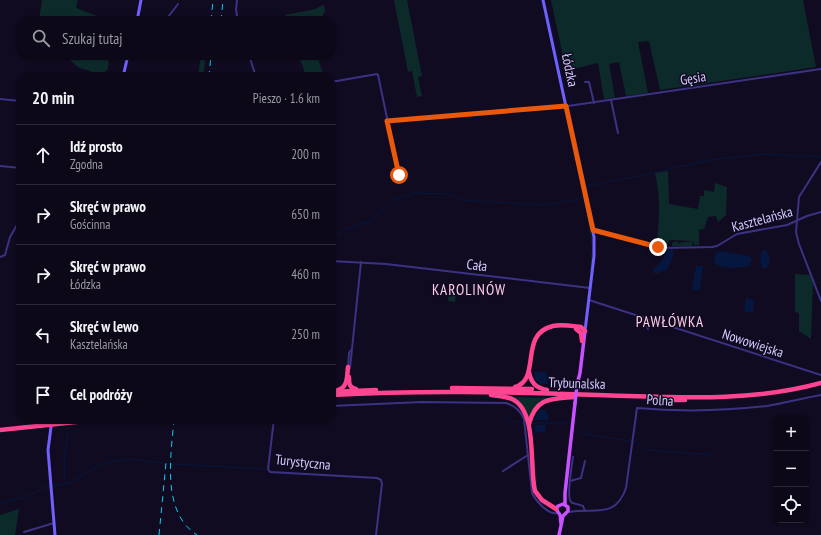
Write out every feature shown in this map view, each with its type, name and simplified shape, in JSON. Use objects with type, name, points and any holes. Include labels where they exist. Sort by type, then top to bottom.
[{"type":"highway","points":[[336,393],[359,390],[515,388],[526,380],[529,371],[532,347],[539,335],[555,328],[583,328],[581,333],[582,340]]},
{"type":"highway","points":[[349,368],[350,385],[353,389],[359,390]]},
{"type":"highway","points":[[336,392],[345,386],[349,368]]},
{"type":"highway","points":[[529,371],[530,379],[534,384],[547,390]]},
{"type":"highway","name":"Trybunalska","points":[[336,394],[446,391],[734,397],[774,393],[821,384]]},
{"type":"highway","name":"Trybunalska","points":[[336,394],[491,395],[734,400],[774,396],[821,387]]},
{"type":"highway","points":[[501,388],[594,393],[604,395]]},
{"type":"highway","points":[[491,395],[511,398],[519,403],[525,412],[529,424],[535,488],[539,497],[547,503],[560,509]]},
{"type":"highway","points":[[529,424],[533,411],[543,402],[552,398],[574,397]]},
{"type":"highway","points":[[0,428],[33,424]]},
{"type":"highway","points":[[0,428],[46,424]]},
{"type":"main road","points":[[138,16],[141,0]]},
{"type":"main road","name":"Łódzka","points":[[543,0],[593,230],[594,256],[589,300],[583,328],[565,493],[560,509]]},
{"type":"main road","points":[[124,72],[127,60]]},
{"type":"main road","name":"Łódzka","points":[[577,385],[580,373],[583,328],[587,310]]},
{"type":"main road","points":[[51,427],[49,443],[55,535]]},
{"type":"main road","points":[[560,509],[568,510]]},
{"type":"main road","points":[[560,509],[568,510]]},
{"type":"main road","points":[[559,535],[561,523],[560,509]]},
{"type":"street","points":[[237,0],[237,16]]},
{"type":"street","points":[[169,16],[178,4]]},
{"type":"street","points":[[251,60],[254,72]]},
{"type":"street","name":"Gęsia","points":[[387,121],[594,103],[821,69]]},
{"type":"street","points":[[336,81],[377,74],[399,175]]},
{"type":"street","points":[[585,82],[589,82],[594,103]]},
{"type":"street","points":[[0,99],[16,101]]},
{"type":"street","points":[[611,100],[618,133]]},
{"type":"street","points":[[821,162],[799,197],[797,221],[797,239],[821,301]]},
{"type":"street","points":[[0,166],[16,168]]},
{"type":"street","name":"Kasztelańska","points":[[593,230],[661,248],[712,247],[738,234],[781,226],[821,212]]},
{"type":"street","points":[[1,257],[6,254],[10,237],[16,227]]},
{"type":"street","name":"Cała","points":[[336,261],[361,262],[590,288]]},
{"type":"street","points":[[349,368],[361,262]]},
{"type":"street","name":"Nowowiejska","points":[[589,300],[646,320],[821,375]]},
{"type":"street","points":[[646,320],[648,329]]},
{"type":"street","name":"Polna","points":[[568,510],[600,511],[611,508],[623,496],[626,488],[637,408],[705,411],[766,406],[821,395]]},
{"type":"street","points":[[336,406],[422,402],[506,403],[518,409],[524,419],[530,488],[533,495],[536,500],[552,513],[560,509]]},
{"type":"street","name":"Turystyczna","points":[[273,424],[268,469],[270,472],[378,478],[381,480],[382,484],[376,535]]},
{"type":"street","points":[[503,471],[528,454]]},
{"type":"street","points":[[573,457],[570,481],[570,500],[572,503],[583,506],[585,511]]},
{"type":"street","points":[[570,481],[581,478],[585,461]]},
{"type":"street","points":[[24,532],[54,523]]},
{"type":"green space","points":[[42,0],[78,0],[76,8],[97,16],[40,16]]},
{"type":"green space","points":[[394,0],[407,0],[422,76],[418,77],[422,96],[417,97],[412,71],[408,72]]},
{"type":"green space","points":[[551,0],[803,0],[816,67],[660,90],[649,41],[638,42],[648,93],[626,96],[619,62],[609,64],[615,98],[604,99],[598,63],[566,71]]},
{"type":"green space","points":[[324,5],[325,8],[322,16],[285,15],[316,9]]},
{"type":"green space","points":[[70,60],[109,60],[108,69],[104,72],[92,72],[78,67]]},
{"type":"green space","points":[[200,60],[205,60],[204,72],[199,72]]},
{"type":"green space","points":[[300,60],[319,60],[322,72],[304,72]]},
{"type":"green space","points":[[668,171],[669,204],[698,209],[700,196],[704,196],[704,190],[714,192],[715,183],[727,187],[726,215],[718,222],[716,216],[708,217],[704,229],[699,230],[699,245],[694,245],[694,241],[669,240],[668,245],[657,245],[659,201],[655,173]]},
{"type":"green space","points":[[584,199],[592,236],[592,249],[591,236]]},
{"type":"green space","points":[[676,241],[679,243],[693,241],[692,246],[672,246],[672,243]]},
{"type":"green space","points":[[592,249],[592,255],[590,274]]},
{"type":"green space","points":[[795,274],[810,275],[813,284],[811,339],[799,331],[799,313],[795,312]]},
{"type":"green space","points":[[449,292],[456,293],[455,302],[448,301]]},
{"type":"green space","points":[[511,397],[547,398],[529,419],[522,406]]},
{"type":"green space","points":[[19,509],[15,535],[0,535],[0,515]]},
{"type":"water","points":[[669,249],[672,249],[674,254],[667,271],[653,273],[653,270],[660,263]]},
{"type":"water","points":[[763,250],[767,251],[770,259],[769,266],[764,269],[762,268],[760,261],[760,256]]},
{"type":"water","points":[[720,251],[749,256],[752,259],[750,266],[732,268],[720,266],[714,259],[716,253]]},
{"type":"water","points":[[696,266],[703,266],[700,290],[692,290],[692,288]]},
{"type":"water","points":[[746,298],[754,301],[753,312],[748,313],[744,311]]},
{"type":"water","points":[[534,372],[546,372],[548,384],[540,384],[535,379]]},
{"type":"water","points":[[540,410],[546,410],[546,413],[548,413],[548,420],[534,420]]},
{"type":"water","points":[[534,425],[546,425],[545,432],[535,433]]},
{"type":"waterway","points":[[548,14],[552,29]]},
{"type":"waterway","points":[[552,31],[560,68]]},
{"type":"waterway","points":[[561,71],[565,88]]},
{"type":"waterway","points":[[570,96],[572,104]]},
{"type":"waterway","points":[[570,113],[572,107]]},
{"type":"waterway","points":[[570,114],[586,186]]},
{"type":"waterway","points":[[589,202],[586,186],[654,173],[709,160],[763,154],[821,157]]},
{"type":"waterway","points":[[336,234],[370,222],[394,200],[415,193],[450,194],[461,200],[546,205],[584,198]]},
{"type":"waterway","points":[[590,205],[595,228]]},
{"type":"waterway","points":[[503,416],[512,421],[523,423]]},
{"type":"waterway","points":[[532,423],[568,423]]},
{"type":"waterway","points":[[579,426],[585,434],[630,441]]},
{"type":"waterway","points":[[64,484],[65,450],[68,432]]},
{"type":"waterway","points":[[634,440],[647,450],[713,455]]},
{"type":"waterway","points":[[0,503],[26,497],[46,487],[70,483],[101,464],[128,459],[163,463]]},
{"type":"waterway","points":[[172,464],[265,469]]},
{"type":"railway","points":[[211,16],[213,0]]},
{"type":"railway","points":[[221,16],[223,0]]},
{"type":"railway","points":[[209,72],[211,60]]},
{"type":"railway","points":[[174,424],[170,466],[173,498],[178,512],[186,525],[197,535]]},
{"type":"railway","points":[[159,535],[166,463]]},
{"type":"district","name":"KAROLINÓW","points":[[469,290]]},
{"type":"district","name":"PAWŁÓWKA","points":[[670,322]]},
{"type":"route","points":[[399,175],[387,121],[566,106],[593,230],[658,247]]}]
